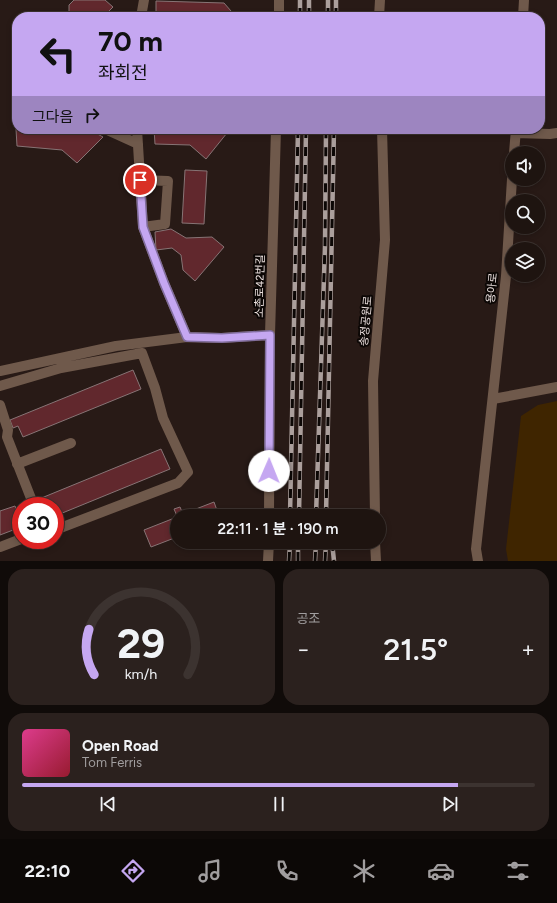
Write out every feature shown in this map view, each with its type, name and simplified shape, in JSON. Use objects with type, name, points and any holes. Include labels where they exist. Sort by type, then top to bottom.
[{"type":"street","points":[[142,12],[144,0]]},
{"type":"street","points":[[279,0],[279,12]]},
{"type":"street","points":[[379,12],[380,0]]},
{"type":"street","points":[[523,12],[524,0]]},
{"type":"street","points":[[545,134],[557,133]]},
{"type":"street","points":[[117,134],[138,144]]},
{"type":"street","points":[[138,134],[143,227],[164,283],[187,337]]},
{"type":"street","name":"소촌로42번길","points":[[269,509],[270,335],[276,134]]},
{"type":"street","name":"송정공원로","points":[[375,509],[372,381],[385,240],[382,134]]},
{"type":"street","points":[[514,146],[515,134]]},
{"type":"street","points":[[140,180],[168,181],[166,224],[143,227]]},
{"type":"street","name":"용아로","points":[[478,561],[476,549],[506,276],[512,186]]},
{"type":"street","points":[[0,371],[116,346],[187,337],[222,338],[270,335]]},
{"type":"street","points":[[0,386],[61,368],[142,353],[163,418],[188,472],[178,483],[64,527]]},
{"type":"street","points":[[493,399],[557,387]]},
{"type":"street","points":[[0,405],[8,430],[7,437],[30,497]]},
{"type":"street","points":[[17,464],[71,443]]},
{"type":"street","points":[[0,547],[12,542]]},
{"type":"street","points":[[268,561],[269,549]]},
{"type":"street","points":[[375,549],[376,561]]},
{"type":"shaded area","points":[[557,401],[557,561],[508,561],[506,549],[521,416],[538,405]]},
{"type":"building","points":[[74,0],[105,0],[113,7],[108,12],[69,12],[69,5]]},
{"type":"building","points":[[156,1],[224,3],[231,11],[230,12],[156,12]]},
{"type":"building","points":[[16,134],[97,134],[103,137],[77,163],[62,150],[17,146]]},
{"type":"building","points":[[154,134],[226,134],[206,159],[190,145],[155,144]]},
{"type":"building","points":[[185,170],[207,171],[204,224],[182,223]]},
{"type":"building","points":[[171,229],[186,238],[212,237],[224,247],[195,281],[183,270],[181,255],[172,248],[156,250],[155,232]]},
{"type":"building","points":[[133,370],[141,389],[23,437],[18,426],[13,428],[10,420]]},
{"type":"building","points":[[161,449],[170,469],[64,512],[64,497],[44,497]]},
{"type":"building","points":[[214,502],[216,509],[196,509]]},
{"type":"building","points":[[12,507],[12,530],[0,535],[0,511]]},
{"type":"building","points":[[170,520],[170,540],[151,547],[144,530]]},
{"type":"railway","points":[[300,0],[300,12]]},
{"type":"railway","points":[[309,0],[309,12]]},
{"type":"railway","points":[[328,0],[328,12]]},
{"type":"railway","points":[[336,0],[336,12]]},
{"type":"railway","points":[[290,509],[298,134]]},
{"type":"railway","points":[[299,509],[306,134]]},
{"type":"railway","points":[[316,509],[325,246],[326,134]]},
{"type":"railway","points":[[326,509],[334,134]]},
{"type":"railway","points":[[289,561],[290,549]]},
{"type":"railway","points":[[298,549],[298,561]]},
{"type":"railway","points":[[315,561],[316,549]]},
{"type":"railway","points":[[325,561],[326,549]]},
{"type":"railway","points":[[333,549],[334,561]]},
{"type":"route","points":[[140,180],[143,227],[164,283],[187,337],[222,338],[270,335],[269,471]]}]
